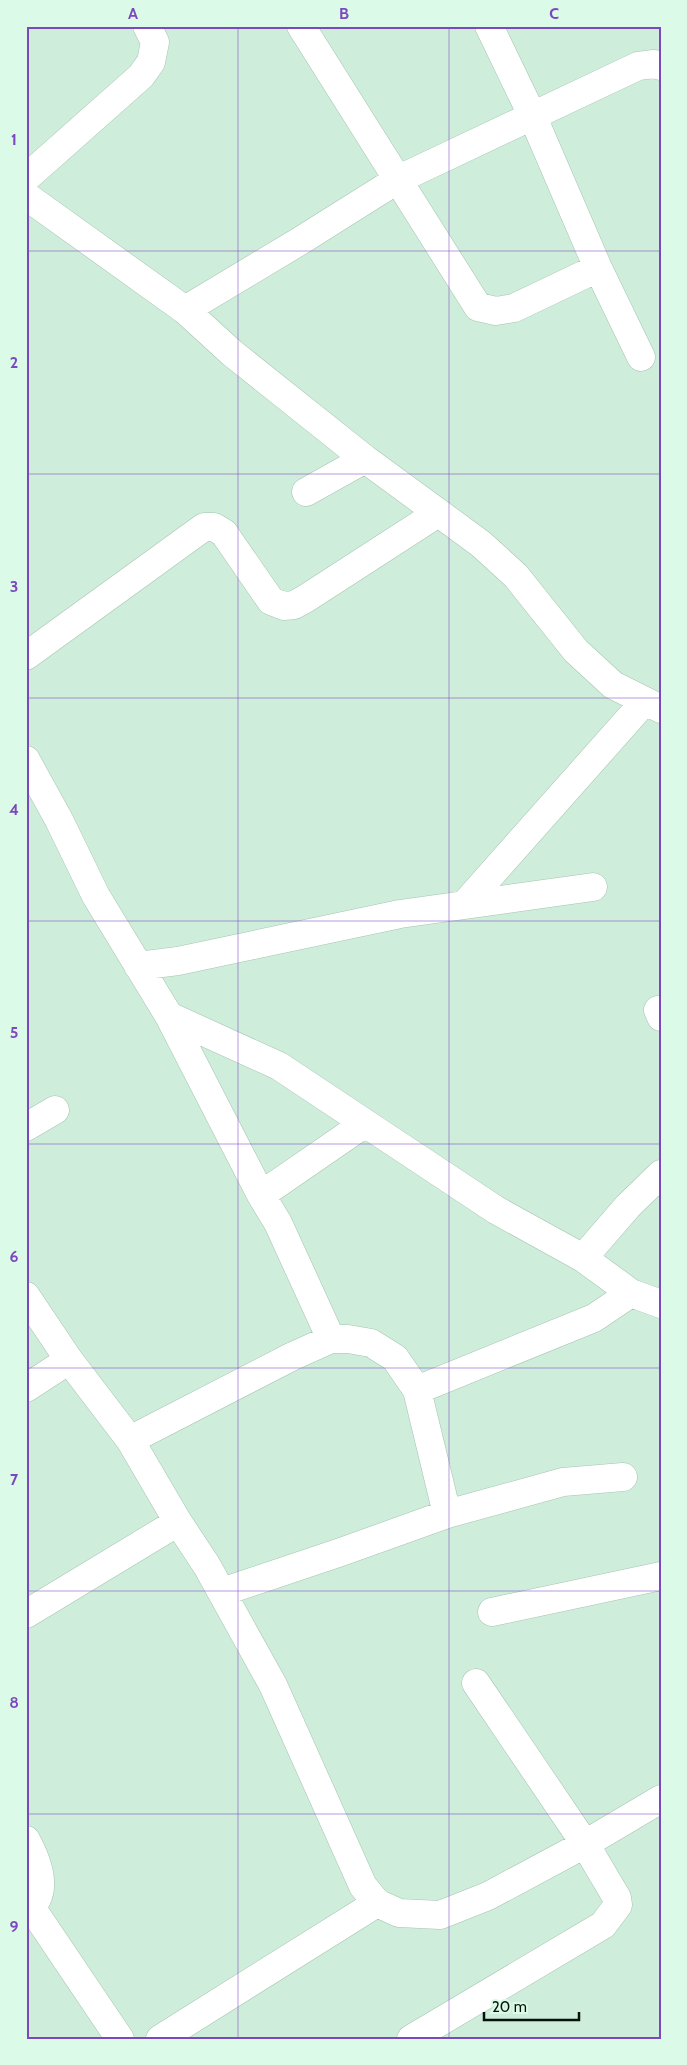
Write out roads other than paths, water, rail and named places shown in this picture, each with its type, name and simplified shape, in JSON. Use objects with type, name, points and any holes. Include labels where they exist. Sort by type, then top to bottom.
[{"type":"street","points":[[26,178],[141,76],[150,62],[155,42],[147,26]]},
{"type":"street","points":[[301,26],[478,307],[496,311],[514,308],[598,268]]},
{"type":"street","points":[[489,26],[532,115],[598,268],[641,357]]},
{"type":"street","points":[[185,310],[300,242],[397,180],[638,66],[654,64],[661,66]]},
{"type":"street","points":[[26,196],[185,310],[232,352],[365,459],[480,544],[516,576],[576,650],[613,685],[653,705],[464,905]]},
{"type":"street","points":[[306,492],[365,459]]},
{"type":"street","points":[[26,656],[204,527],[214,527],[224,533],[271,601],[284,606],[294,605],[305,599],[438,513]]},
{"type":"street","points":[[26,760],[59,820],[96,896],[169,1016],[261,1195],[278,1223],[331,1339]]},
{"type":"street","points":[[138,966],[178,961],[400,914],[593,887]]},
{"type":"street","points":[[169,1016],[279,1066],[496,1210],[583,1258],[631,1293],[661,1304]]},
{"type":"street","points":[[26,1127],[55,1110]]},
{"type":"street","points":[[261,1195],[364,1124]]},
{"type":"street","points":[[583,1258],[628,1206],[661,1174]]},
{"type":"street","points":[[417,1390],[594,1318],[631,1293]]},
{"type":"street","points":[[26,1296],[70,1360],[130,1440],[178,1522],[207,1566],[273,1685],[363,1886],[377,1903],[399,1913],[440,1915],[488,1896],[585,1844],[661,1799]]},
{"type":"street","points":[[130,1440],[292,1356],[331,1339],[348,1339],[371,1343],[395,1358],[417,1390],[447,1514]]},
{"type":"street","points":[[26,1388],[70,1360]]},
{"type":"street","points":[[222,1592],[447,1514],[563,1482],[623,1477]]},
{"type":"street","points":[[26,1614],[178,1522]]},
{"type":"street","points":[[492,1612],[661,1576]]},
{"type":"street","points":[[411,2039],[603,1925],[610,1919],[618,1905],[617,1898],[585,1844],[476,1683]]},
{"type":"street","points":[[26,1840],[38,1864],[42,1889],[29,1909],[120,2039]]},
{"type":"street","points":[[160,2039],[377,1903]]}]
